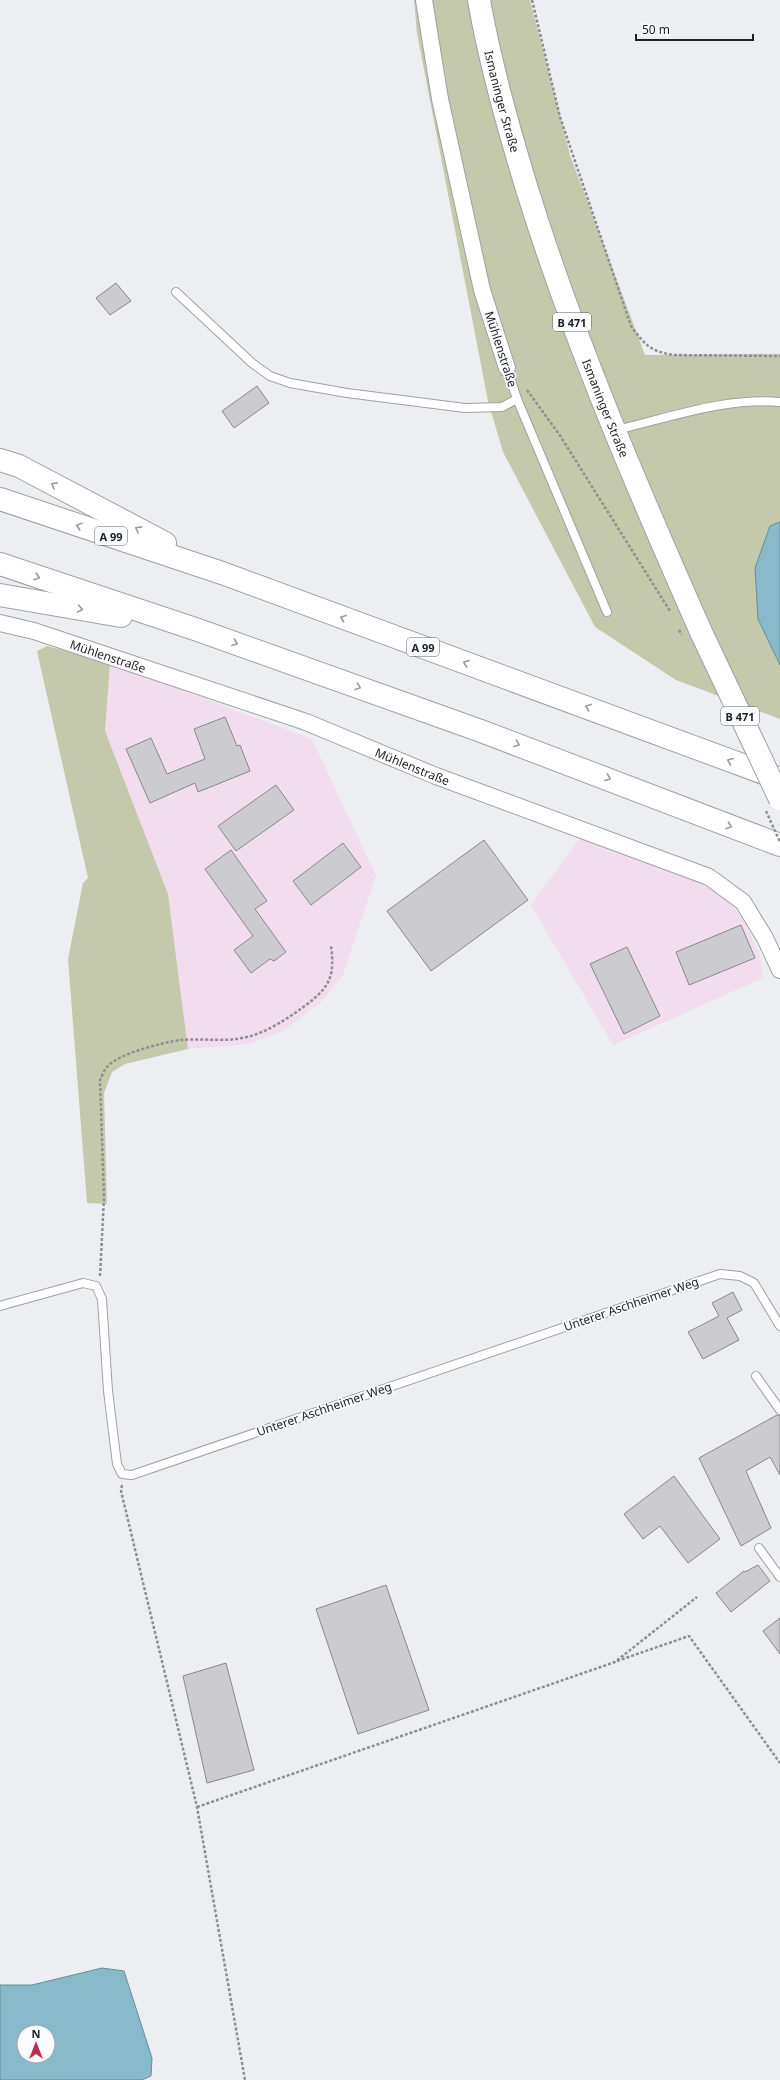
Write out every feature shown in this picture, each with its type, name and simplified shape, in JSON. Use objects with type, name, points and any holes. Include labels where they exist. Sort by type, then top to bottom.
[{"type":"main road","name":"Ismaninger Straße","points":[[480,0],[503,110],[534,211],[569,314],[690,631],[780,799]]},
{"type":"main road","points":[[0,460],[19,466],[222,573]]},
{"type":"main road","name":"A 99","points":[[0,499],[222,573],[780,779]]},
{"type":"main road","points":[[0,564],[198,630],[572,764],[780,845]]},
{"type":"main road","points":[[0,595],[198,630]]},
{"type":"street","name":"Mühlenstraße","points":[[424,0],[440,99],[482,290],[507,368]]},
{"type":"street","name":"Mühlenstraße","points":[[0,623],[34,631],[306,722],[436,776],[709,877],[744,902],[765,938],[780,970]]},
{"type":"lane","name":"Mühlenstraße","points":[[176,292],[252,364],[270,376],[290,383],[347,393],[465,408],[502,407],[517,399],[507,368]]},
{"type":"lane","points":[[517,399],[607,612]]},
{"type":"lane","points":[[613,431],[722,406],[766,401],[780,402]]},
{"type":"lane","name":"Unterer Aschheimer Weg","points":[[122,1474],[132,1475],[720,1274],[740,1276],[754,1283],[780,1326]]},
{"type":"lane","points":[[0,1306],[83,1283],[96,1286],[102,1299],[110,1405],[117,1464],[122,1474]]},
{"type":"lane","points":[[756,1376],[780,1410]]},
{"type":"lane","points":[[759,1548],[780,1577]]},
{"type":"path","points":[[532,0],[560,117],[631,326],[647,347],[658,352],[673,355],[780,356]]},
{"type":"path","points":[[507,368],[524,385],[559,434],[663,598],[673,617]]},
{"type":"path","points":[[676,624],[690,631]]},
{"type":"path","points":[[96,1286],[100,1276],[104,1198],[100,1080],[107,1066],[124,1056],[167,1042],[181,1040],[242,1038],[263,1032],[291,1016],[322,993],[332,976],[333,960],[331,946]]},
{"type":"path","points":[[122,1474],[121,1491],[196,1807],[245,2080]]},
{"type":"path","points":[[615,1662],[697,1597]]},
{"type":"path","points":[[196,1807],[689,1636],[780,1763]]},
{"type":"shaded area","points":[[110,663],[312,739],[376,876],[343,975],[320,1003],[283,1031],[249,1044],[188,1049],[168,894],[104,731]]},
{"type":"shaded area","points":[[581,837],[681,871],[725,898],[746,923],[760,956],[763,978],[613,1045],[531,905]]},
{"type":"green space","points":[[414,0],[530,0],[570,155],[645,355],[780,354],[780,719],[676,680],[595,627],[503,452],[488,401],[417,33]]},
{"type":"green space","points":[[47,646],[110,663],[105,731],[168,894],[188,1049],[125,1064],[112,1072],[104,1093],[107,1204],[87,1203],[68,959],[83,883],[88,878],[37,651]]},
{"type":"water","points":[[780,522],[780,665],[758,619],[755,568],[770,526]]},
{"type":"water","points":[[102,1968],[124,1971],[152,2058],[151,2076],[142,2080],[0,2080],[0,1985],[32,1985]]},
{"type":"building","points":[[116,283],[131,301],[110,315],[96,298]]},
{"type":"building","points":[[257,386],[269,403],[234,428],[222,411]]},
{"type":"building","points":[[225,717],[237,746],[240,745],[250,771],[198,792],[195,783],[150,803],[126,749],[151,738],[167,774],[205,759],[194,729]]},
{"type":"building","points":[[276,785],[294,810],[236,851],[218,826]]},
{"type":"building","points":[[484,840],[528,900],[431,971],[387,911]]},
{"type":"building","points":[[343,843],[361,867],[311,905],[293,881]]},
{"type":"building","points":[[231,850],[267,901],[255,909],[286,952],[274,961],[270,959],[251,973],[234,950],[253,936],[205,869]]},
{"type":"building","points":[[741,925],[755,958],[689,985],[676,952]]},
{"type":"building","points":[[627,947],[660,1016],[624,1034],[590,964]]},
{"type":"building","points":[[733,1292],[742,1310],[727,1318],[739,1340],[703,1359],[688,1332],[719,1316],[712,1303]]},
{"type":"building","points":[[777,1415],[780,1415],[780,1475],[770,1457],[746,1471],[771,1528],[741,1546],[699,1458]]},
{"type":"building","points":[[674,1476],[720,1539],[688,1563],[660,1526],[643,1539],[624,1514]]},
{"type":"building","points":[[758,1565],[770,1581],[731,1612],[716,1593],[744,1571],[745,1572]]},
{"type":"building","points":[[386,1585],[429,1710],[358,1734],[316,1609]]},
{"type":"building","points":[[780,1618],[780,1654],[763,1631]]},
{"type":"building","points":[[226,1663],[254,1770],[207,1783],[183,1676]]}]
